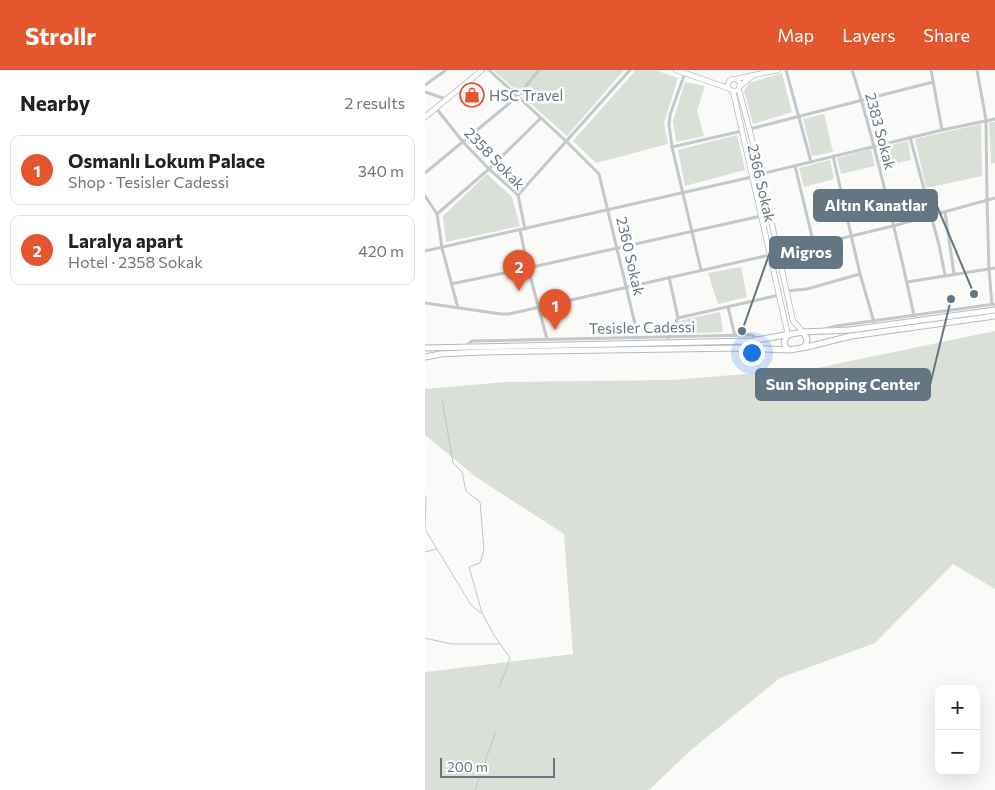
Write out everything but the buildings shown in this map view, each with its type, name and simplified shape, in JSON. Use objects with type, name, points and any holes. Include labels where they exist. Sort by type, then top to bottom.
[{"type":"main road","points":[[425,348],[760,340],[803,332],[850,330],[994,307]]},
{"type":"main road","points":[[425,357],[440,354],[483,352],[741,348],[789,350],[851,336],[995,316]]},
{"type":"main road","points":[[803,332],[807,339],[804,347]]},
{"type":"main road","points":[[788,335],[784,344],[789,350]]},
{"type":"street","points":[[425,117],[482,70]]},
{"type":"street","name":"2360 Sokak","points":[[489,70],[599,174],[637,338]]},
{"type":"street","points":[[425,173],[517,97],[539,70]]},
{"type":"street","points":[[518,195],[630,70]]},
{"type":"street","points":[[676,70],[730,90],[739,88],[753,75]]},
{"type":"street","points":[[711,82],[729,81],[767,71],[779,70]]},
{"type":"street","points":[[786,70],[811,162]]},
{"type":"street","name":"2383 Sokak","points":[[852,70],[874,146],[914,316]]},
{"type":"street","points":[[931,70],[941,130]]},
{"type":"street","points":[[816,332],[836,326],[994,307],[989,269],[986,120],[977,70]]},
{"type":"street","points":[[425,85],[443,71]]},
{"type":"street","points":[[685,72],[670,115],[669,124],[672,147],[701,270]]},
{"type":"street","points":[[735,79],[739,80],[739,88]]},
{"type":"street","points":[[729,81],[727,84],[730,90]]},
{"type":"street","points":[[749,129],[933,82]]},
{"type":"street","name":"2366 Sokak","points":[[739,88],[761,174],[793,321],[803,332]]},
{"type":"street","name":"2366 Sokak","points":[[730,90],[788,335]]},
{"type":"street","points":[[425,92],[446,99]]},
{"type":"street","name":"2358 Sokak","points":[[436,108],[463,142],[518,195],[528,268],[547,339]]},
{"type":"street","points":[[437,214],[489,169],[541,118]]},
{"type":"street","points":[[761,174],[909,137],[995,119]]},
{"type":"street","points":[[672,147],[741,131]]},
{"type":"street","points":[[909,137],[939,245],[945,275]]},
{"type":"street","points":[[833,156],[860,274],[874,322]]},
{"type":"street","points":[[795,166],[814,245]]},
{"type":"street","points":[[425,251],[752,177]]},
{"type":"street","points":[[425,196],[437,214],[442,248],[458,308]]},
{"type":"street","points":[[425,303],[509,314],[770,254],[778,254],[893,226],[995,198]]},
{"type":"street","points":[[945,212],[954,274]]},
{"type":"street","points":[[451,284],[761,216]]},
{"type":"street","points":[[907,282],[995,268]]},
{"type":"street","points":[[786,291],[807,289],[860,274]]},
{"type":"street","points":[[668,338],[678,318],[669,277]]},
{"type":"street","points":[[678,318],[779,295]]},
{"type":"street","points":[[728,306],[735,336]]},
{"type":"street","name":"Tesisler Cadessi","points":[[465,347],[472,342],[547,339],[751,335],[760,340]]},
{"type":"shaded area","points":[[493,70],[624,70],[567,136]]},
{"type":"shaded area","points":[[636,70],[655,70],[678,78],[664,123],[668,144],[596,163],[573,141]]},
{"type":"shaded area","points":[[782,73],[792,112],[753,124],[744,91],[749,83]]},
{"type":"shaded area","points":[[685,82],[705,86],[697,111],[704,136],[676,142],[673,121]]},
{"type":"shaded area","points":[[824,114],[833,152],[812,156],[803,119]]},
{"type":"shaded area","points":[[989,122],[995,122],[995,163],[991,164]]},
{"type":"shaded area","points":[[981,124],[982,176],[926,188],[915,139]]},
{"type":"shaded area","points":[[737,135],[745,170],[685,186],[678,150]]},
{"type":"shaded area","points":[[908,141],[911,160],[883,166],[879,148]]},
{"type":"shaded area","points":[[871,149],[875,166],[841,174],[837,158]]},
{"type":"shaded area","points":[[830,160],[834,179],[804,187],[799,168]]},
{"type":"shaded area","points":[[487,174],[512,197],[520,226],[446,242],[443,216]]},
{"type":"shaded area","points":[[741,267],[747,297],[718,304],[708,273]]},
{"type":"shaded area","points":[[720,312],[723,332],[677,333],[683,320]]},
{"type":"shaded area","points":[[995,331],[995,589],[953,564],[875,643],[780,678],[691,750],[649,790],[425,790],[425,672],[573,654],[564,534],[476,477],[425,435],[425,389],[506,382],[672,380],[817,368]]},
{"type":"waterway","points":[[442,399],[453,463],[462,472],[466,491],[480,502],[484,550],[480,563],[469,567],[482,613],[510,658],[499,688]]},
{"type":"waterway","points":[[425,496],[425,528]]},
{"type":"waterway","points":[[425,529],[471,605],[481,613]]},
{"type":"waterway","points":[[425,552],[436,549]]},
{"type":"waterway","points":[[425,638],[451,644],[499,644]]},
{"type":"waterway","points":[[475,790],[496,731]]},
{"type":"place","name":"HSC Travel","points":[[472,95]]},
{"type":"place","name":"Laralya apart","points":[[519,291]]},
{"type":"place","name":"Altın Kanatlar","points":[[974,294]]},
{"type":"place","name":"Sun Shopping Center","points":[[951,299]]},
{"type":"place","name":"Osmanlı Lokum Palace","points":[[555,330]]},
{"type":"place","name":"Migros","points":[[742,331]]}]
